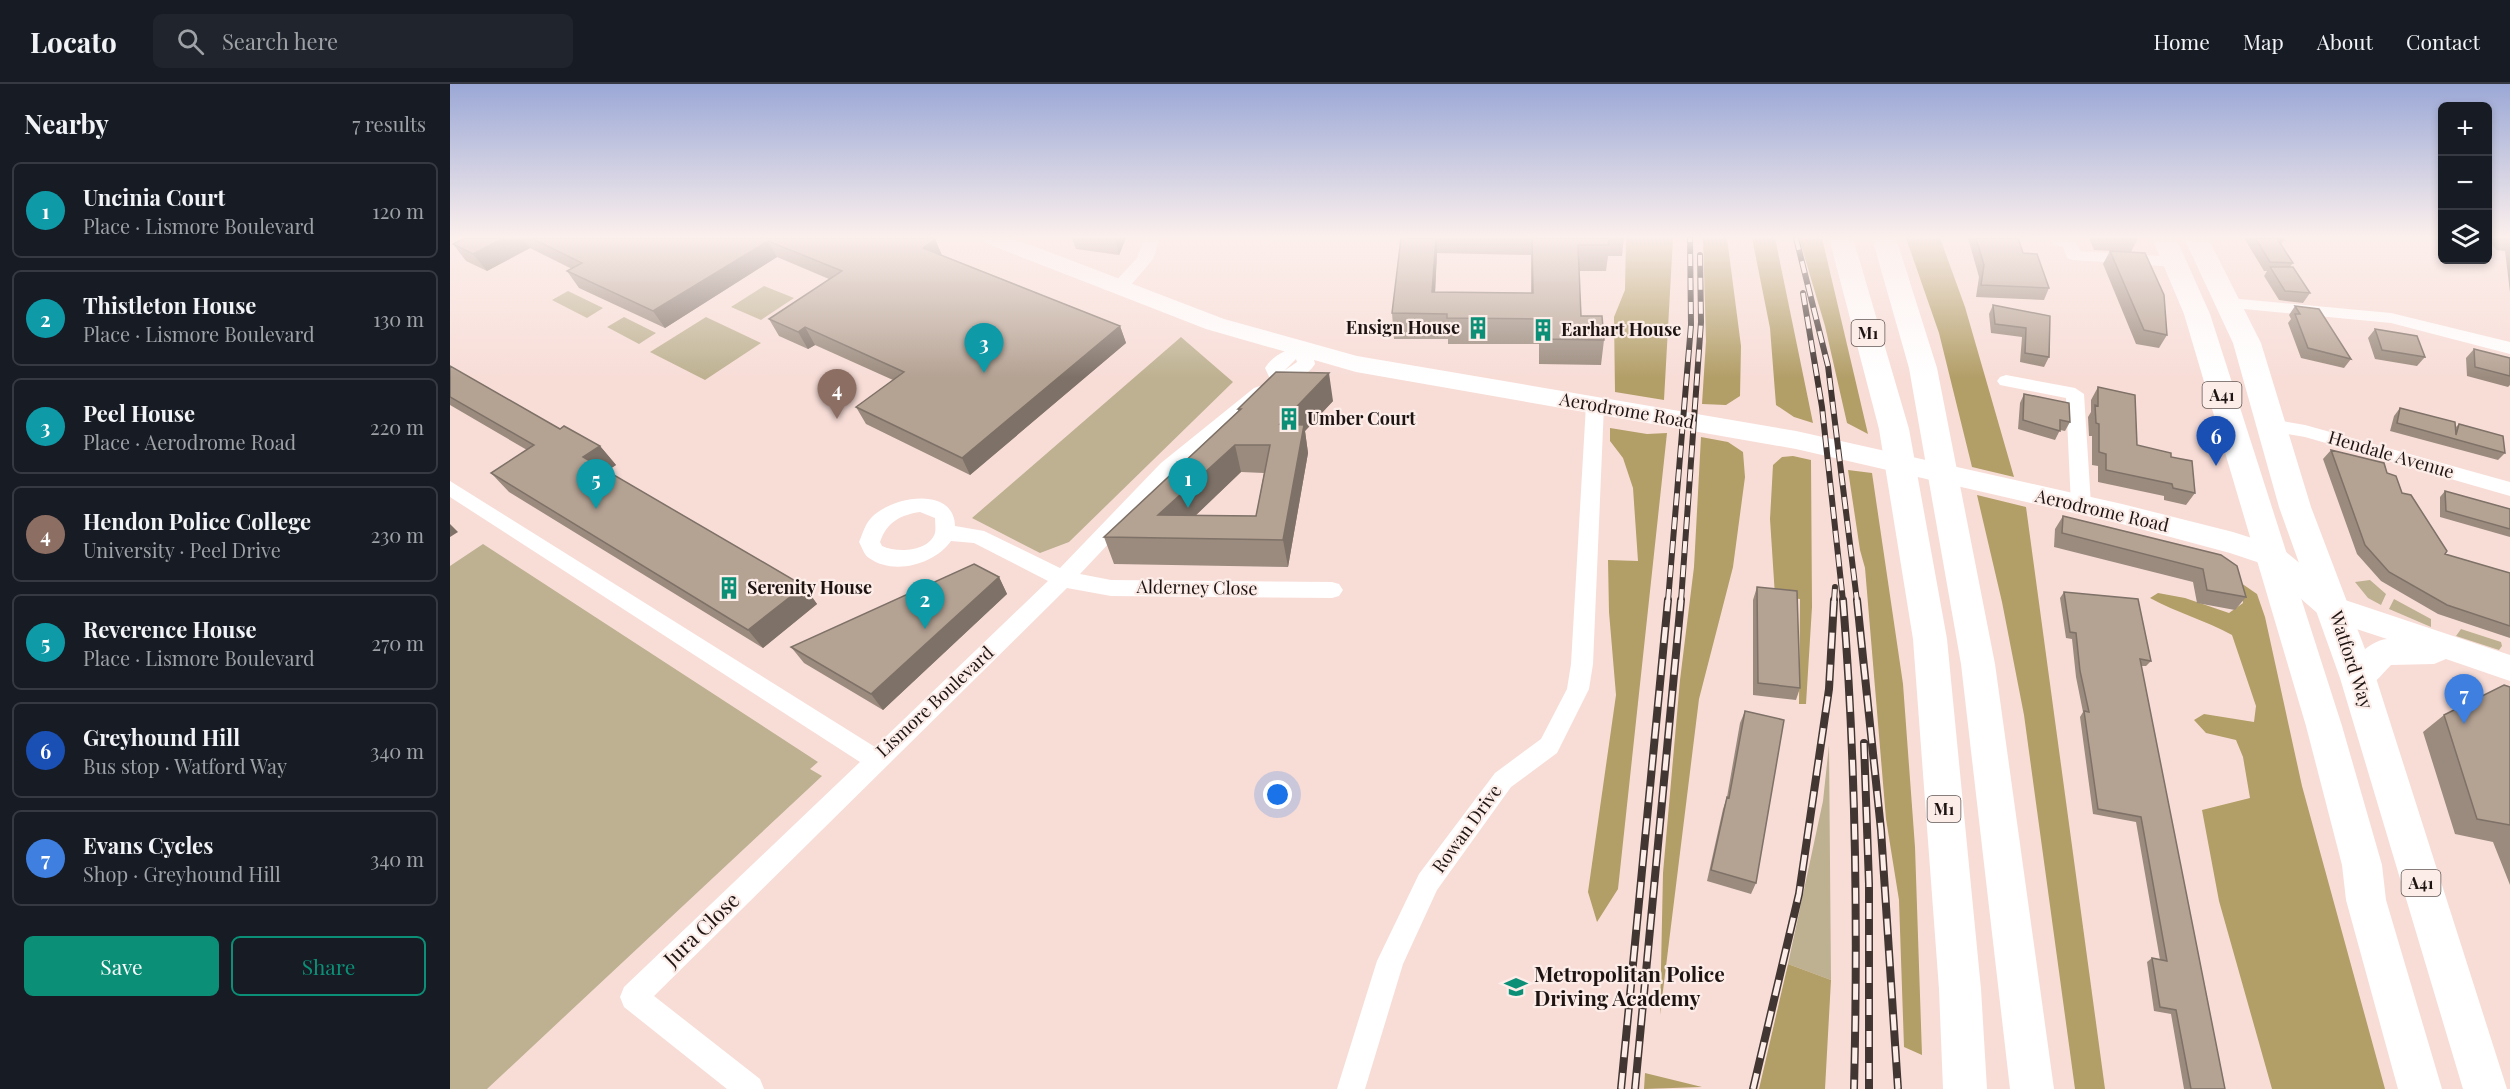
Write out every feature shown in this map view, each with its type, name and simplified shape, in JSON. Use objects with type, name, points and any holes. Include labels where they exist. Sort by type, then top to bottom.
[{"type":"highway","name":"M1","points":[[1854,285],[1894,429],[1929,639],[1960,989],[1965,1089]]},
{"type":"highway","name":"M1","points":[[1898,285],[1923,368],[1939,441],[1978,664],[2032,1089]]},
{"type":"highway","name":"A41","points":[[2185,285],[2197,314],[2305,664],[2362,865],[2366,900],[2420,1089]]},
{"type":"highway","name":"Watford Way","points":[[2220,285],[2247,343],[2295,507],[2358,678],[2485,1089]]},
{"type":"highway","name":"A41","points":[[2270,555],[2282,551],[2290,544],[2287,516],[2295,507]]},
{"type":"highway","points":[[2305,664],[2315,638],[2309,618],[2320,608],[2334,609]]},
{"type":"street","name":"Aerodrome Road","points":[[1111,285],[1215,324],[1303,351],[1356,364],[1796,440],[2081,505],[2233,543],[2270,555]]},
{"type":"street","points":[[1119,288],[1122,285]]},
{"type":"street","points":[[2229,303],[2391,318],[2510,348]]},
{"type":"street","name":"Lismore Boulevard","points":[[450,488],[876,761],[1063,579],[1168,468],[1277,377],[1292,376],[1306,364],[1303,351]]},
{"type":"street","points":[[2006,381],[2075,394],[2081,505]]},
{"type":"street","name":"Rowan Drive","points":[[1351,1089],[1390,962],[1428,882],[1503,780],[1549,746],[1578,689],[1582,664],[1592,416],[1595,405]]},
{"type":"street","name":"Hendale Avenue","points":[[2270,425],[2305,431],[2510,489]]},
{"type":"street","name":"Alderney Close","points":[[945,532],[977,536],[1063,579],[1111,588],[1332,590]]},
{"type":"street","points":[[2270,555],[2334,609],[2510,668]]},
{"type":"street","points":[[2358,678],[2383,652],[2455,650]]},
{"type":"street","name":"Jura Close","points":[[750,1089],[634,997],[876,761]]},
{"type":"shaded area","points":[[1625,285],[1670,285],[1664,400],[1615,392],[1614,317]]},
{"type":"shaded area","points":[[1704,285],[1733,285],[1741,346],[1740,396],[1726,405],[1702,404],[1706,341]]},
{"type":"shaded area","points":[[1761,285],[1785,285],[1813,423],[1794,417],[1776,405],[1770,328]]},
{"type":"shaded area","points":[[1813,285],[1833,285],[1868,434],[1847,423],[1825,326]]},
{"type":"shaded area","points":[[1922,285],[1957,285],[2014,477],[1972,467],[1939,333]]},
{"type":"shaded area","points":[[764,286],[794,298],[761,320],[731,307]]},
{"type":"shaded area","points":[[568,291],[603,308],[587,318],[552,300]]},
{"type":"shaded area","points":[[624,317],[656,333],[639,344],[607,327]]},
{"type":"shaded area","points":[[706,317],[761,343],[705,380],[650,352]]},
{"type":"shaded area","points":[[1181,337],[1233,382],[1069,542],[1040,553],[972,518]]},
{"type":"shaded area","points":[[1610,428],[1647,434],[1667,433],[1618,889],[1597,922],[1588,892],[1616,695],[1609,612],[1608,560],[1638,561],[1633,488],[1623,458],[1610,441]]},
{"type":"shaded area","points":[[1701,437],[1728,442],[1743,452],[1745,477],[1733,567],[1699,699],[1660,1015],[1663,873],[1680,680],[1694,567]]},
{"type":"shaded area","points":[[1793,456],[1811,460],[1812,607],[1806,704],[1799,704],[1800,599],[1775,596],[1770,519],[1773,465],[1782,457]]},
{"type":"shaded area","points":[[1848,470],[1872,473],[1903,684],[1915,847],[1922,1055],[1904,1047],[1899,900],[1886,819],[1865,568],[1860,550]]},
{"type":"shaded area","points":[[1977,495],[2026,507],[2105,1089],[2075,1089],[2024,715],[2002,602]]},
{"type":"shaded area","points":[[483,544],[818,762],[810,769],[822,776],[487,1089],[450,1089],[450,566]]},
{"type":"shaded area","points":[[2370,580],[2386,594],[2381,605],[2368,598],[2355,582]]},
{"type":"shaded area","points":[[2241,583],[2257,594],[2265,617],[2302,786],[2385,1089],[2272,1089],[2219,901],[2202,810],[2250,798],[2243,757],[2236,740],[2206,733],[2194,720],[2204,714],[2254,722],[2256,706],[2232,635],[2150,598],[2158,593],[2185,598],[2229,613],[2243,603]]},
{"type":"shaded area","points":[[2394,599],[2431,619],[2431,627],[2389,609]]},
{"type":"shaded area","points":[[2461,629],[2501,642],[2502,646],[2499,650],[2456,636]]},
{"type":"shaded area","points":[[1829,745],[1831,980],[1788,964],[1823,801]]},
{"type":"shaded area","points":[[1788,964],[1831,980],[1825,1089],[1759,1089]]},
{"type":"shaded area","points":[[1645,1073],[1702,1087],[1644,1089]]},
{"type":"building","points":[[597,285],[696,285],[653,311]]},
{"type":"building","points":[[821,285],[1016,285],[1120,326],[962,458],[856,407],[904,372],[805,327],[798,332],[769,319]]},
{"type":"building","points":[[1395,285],[1433,285],[1432,292],[1533,293],[1533,285],[1580,285],[1581,316],[1602,316],[1604,340],[1540,339],[1540,319],[1447,318],[1447,314],[1392,313]]},
{"type":"building","points":[[1981,285],[2048,285],[2049,288]]},
{"type":"building","points":[[2125,285],[2159,285],[2164,295],[2167,335],[2144,330]]},
{"type":"building","points":[[2281,285],[2305,285],[2310,293],[2285,291]]},
{"type":"building","points":[[1993,305],[2050,316],[2049,357],[2025,353],[2026,328],[1995,324]]},
{"type":"building","points":[[2295,306],[2319,309],[2351,359],[2308,348],[2295,314],[2300,314]]},
{"type":"building","points":[[2375,329],[2417,336],[2425,357],[2382,350]]},
{"type":"building","points":[[2474,349],[2510,358],[2510,376],[2475,367]]},
{"type":"building","points":[[450,366],[560,429],[564,426],[600,446],[583,457],[804,586],[748,630],[491,473],[534,445],[450,397]]},
{"type":"building","points":[[1276,372],[1329,373],[1280,424],[1304,425],[1283,540],[1104,537],[1241,409],[1238,409]],"holes":[[[1235,445],[1270,445],[1256,516],[1158,515]]]},
{"type":"building","points":[[2098,387],[2135,395],[2137,445],[2171,453],[2171,457],[2192,461],[2195,493],[2173,488],[2172,484],[2106,470],[2106,454],[2099,452],[2099,424],[2096,423],[2095,405],[2098,406]]},
{"type":"building","points":[[2024,394],[2069,403],[2070,422],[2060,420],[2060,431],[2023,420]]},
{"type":"building","points":[[2400,408],[2455,422],[2456,435],[2459,424],[2503,436],[2505,453],[2397,423]]},
{"type":"building","points":[[2331,450],[2384,463],[2387,473],[2396,476],[2402,493],[2411,495],[2447,551],[2445,554],[2510,573],[2510,626],[2447,605],[2389,572],[2365,545]]},
{"type":"building","points":[[2445,491],[2510,509],[2510,529],[2446,511]]},
{"type":"building","points":[[2063,516],[2221,555],[2237,566],[2246,597],[2207,590],[2203,569],[2062,533]]},
{"type":"building","points":[[974,564],[999,577],[871,694],[791,647]]},
{"type":"building","points":[[1757,587],[1797,591],[1800,688],[1758,683]]},
{"type":"building","points":[[2064,592],[2138,599],[2151,661],[2140,659],[2225,1089],[2191,1089],[2176,1010],[2160,1007],[2152,958],[2167,961],[2141,817],[2098,809],[2084,711],[2089,712],[2080,671],[2076,633],[2070,632]]},
{"type":"building","points":[[2504,685],[2510,687],[2510,825],[2477,819],[2444,715]]},
{"type":"building","points":[[1745,711],[1784,720],[1756,883],[1711,870],[1727,797],[1729,798]]},
{"type":"railway","points":[[1668,601],[1691,325],[1691,285]]},
{"type":"railway","points":[[1681,601],[1701,322],[1700,285]]},
{"type":"railway","points":[[1808,285],[1828,366],[1857,601]]},
{"type":"railway","points":[[1803,293],[1822,407],[1843,601]]},
{"type":"railway","points":[[1834,601],[1835,587]]},
{"type":"railway","points":[[1621,1089],[1668,600]]},
{"type":"railway","points":[[1635,1089],[1681,600]]},
{"type":"railway","points":[[1753,1089],[1799,894],[1829,689],[1834,600]]},
{"type":"railway","points":[[1843,600],[1851,722],[1855,844],[1854,1089]]},
{"type":"railway","points":[[1857,600],[1881,830],[1898,1089]]},
{"type":"railway","points":[[1864,743],[1869,884],[1869,1089]]},
{"type":"place","name":"Ensign House","points":[[1478,328]]},
{"type":"place","name":"Earhart House","points":[[1543,330]]},
{"type":"place","name":"Peel House","points":[[984,373]]},
{"type":"place","name":"Hendon Police College","points":[[837,419]]},
{"type":"place","name":"Umber Court","points":[[1289,419]]},
{"type":"place","name":"Greyhound Hill","points":[[2216,466]]},
{"type":"place","name":"Uncinia Court","points":[[1188,508]]},
{"type":"place","name":"Reverence House","points":[[596,509]]},
{"type":"place","name":"Serenity House","points":[[729,588]]},
{"type":"place","name":"Thistleton House","points":[[925,629]]},
{"type":"place","name":"Evans Cycles","points":[[2464,724]]},
{"type":"place","name":"Metropolitan Police Driving Academy","points":[[1516,987]]}]
